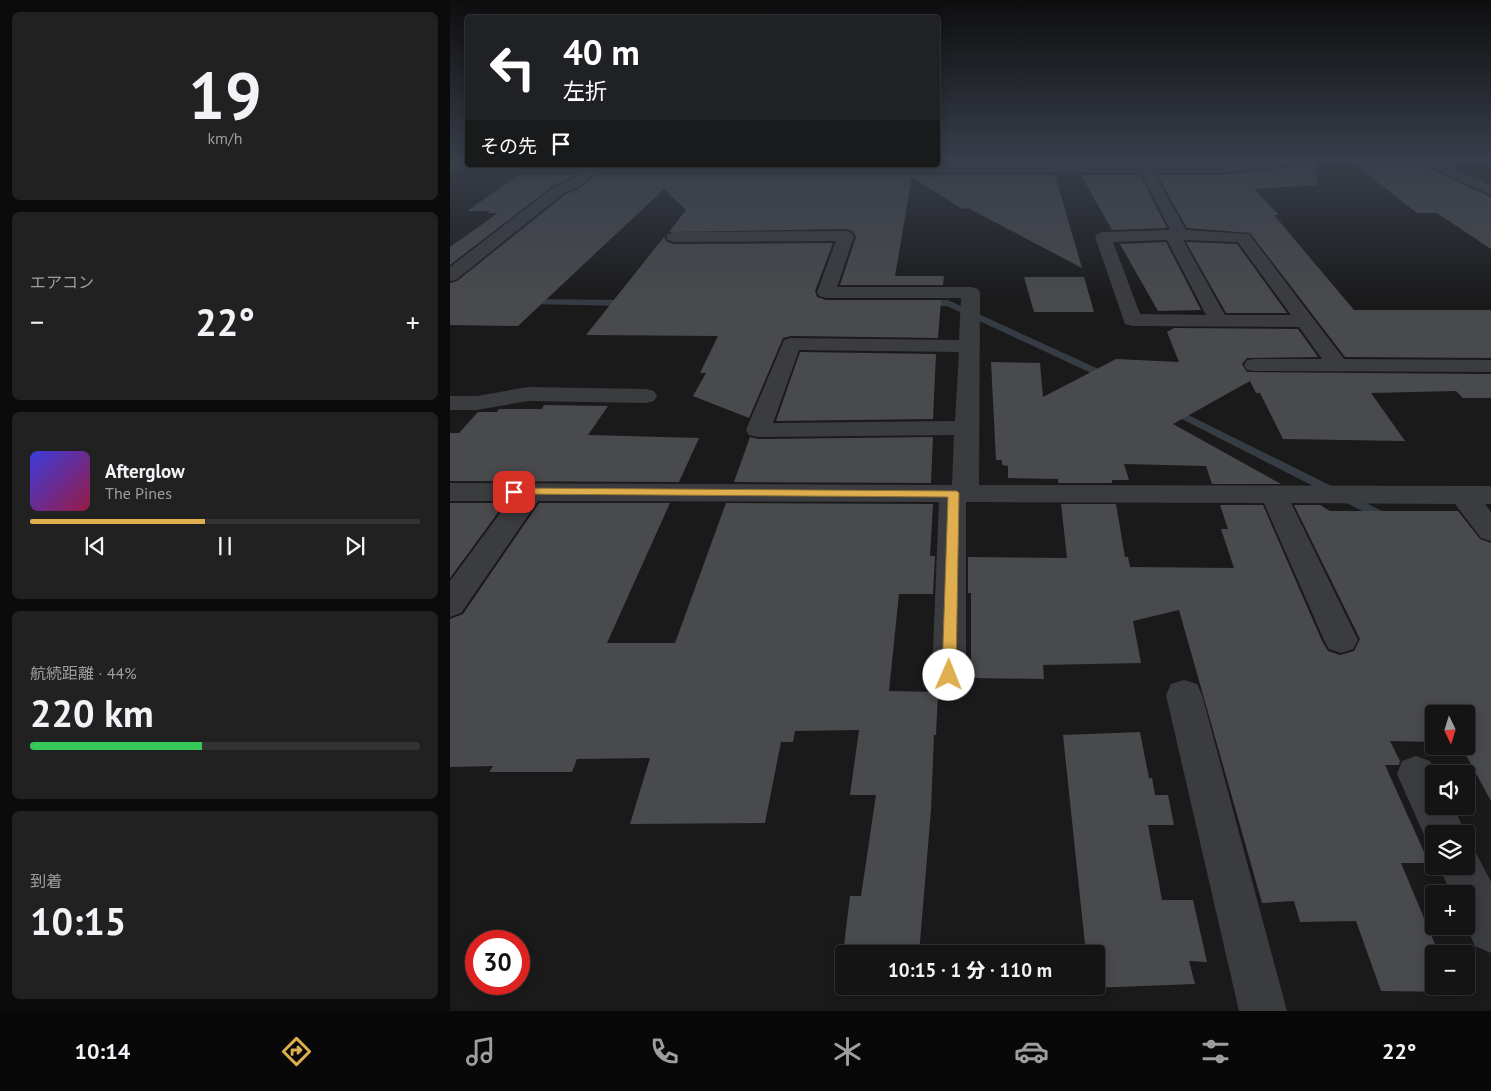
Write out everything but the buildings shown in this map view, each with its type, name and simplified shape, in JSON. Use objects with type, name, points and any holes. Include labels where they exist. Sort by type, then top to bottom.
[{"type":"street","points":[[450,276],[538,207]]},
{"type":"street","points":[[1163,207],[1219,321]]},
{"type":"street","points":[[1305,321],[1132,320],[1103,237],[1176,235],[1243,237],[1305,321],[1338,366]]},
{"type":"street","points":[[674,237],[846,236],[826,292],[971,293],[967,428],[959,493],[949,675]]},
{"type":"street","points":[[967,428],[758,430],[791,344],[970,346]]},
{"type":"street","points":[[1255,365],[1491,366]]},
{"type":"street","points":[[450,402],[477,403],[528,394],[646,396]]},
{"type":"street","points":[[450,492],[1491,494]]},
{"type":"street","points":[[450,605],[530,492]]},
{"type":"street","points":[[1273,494],[1341,640]]},
{"type":"street","points":[[1463,495],[1491,531]]},
{"type":"street","points":[[1184,695],[1263,1011]]},
{"type":"street","points":[[1416,774],[1441,825]]},
{"type":"street","points":[[1464,875],[1491,930]]},
{"type":"waterway","points":[[527,302],[629,303]]},
{"type":"waterway","points":[[924,303],[948,303],[1110,378]]},
{"type":"waterway","points":[[1172,410],[1380,515],[1384,521]]},
{"type":"route","points":[[514,492],[954,493],[949,675]]}]
